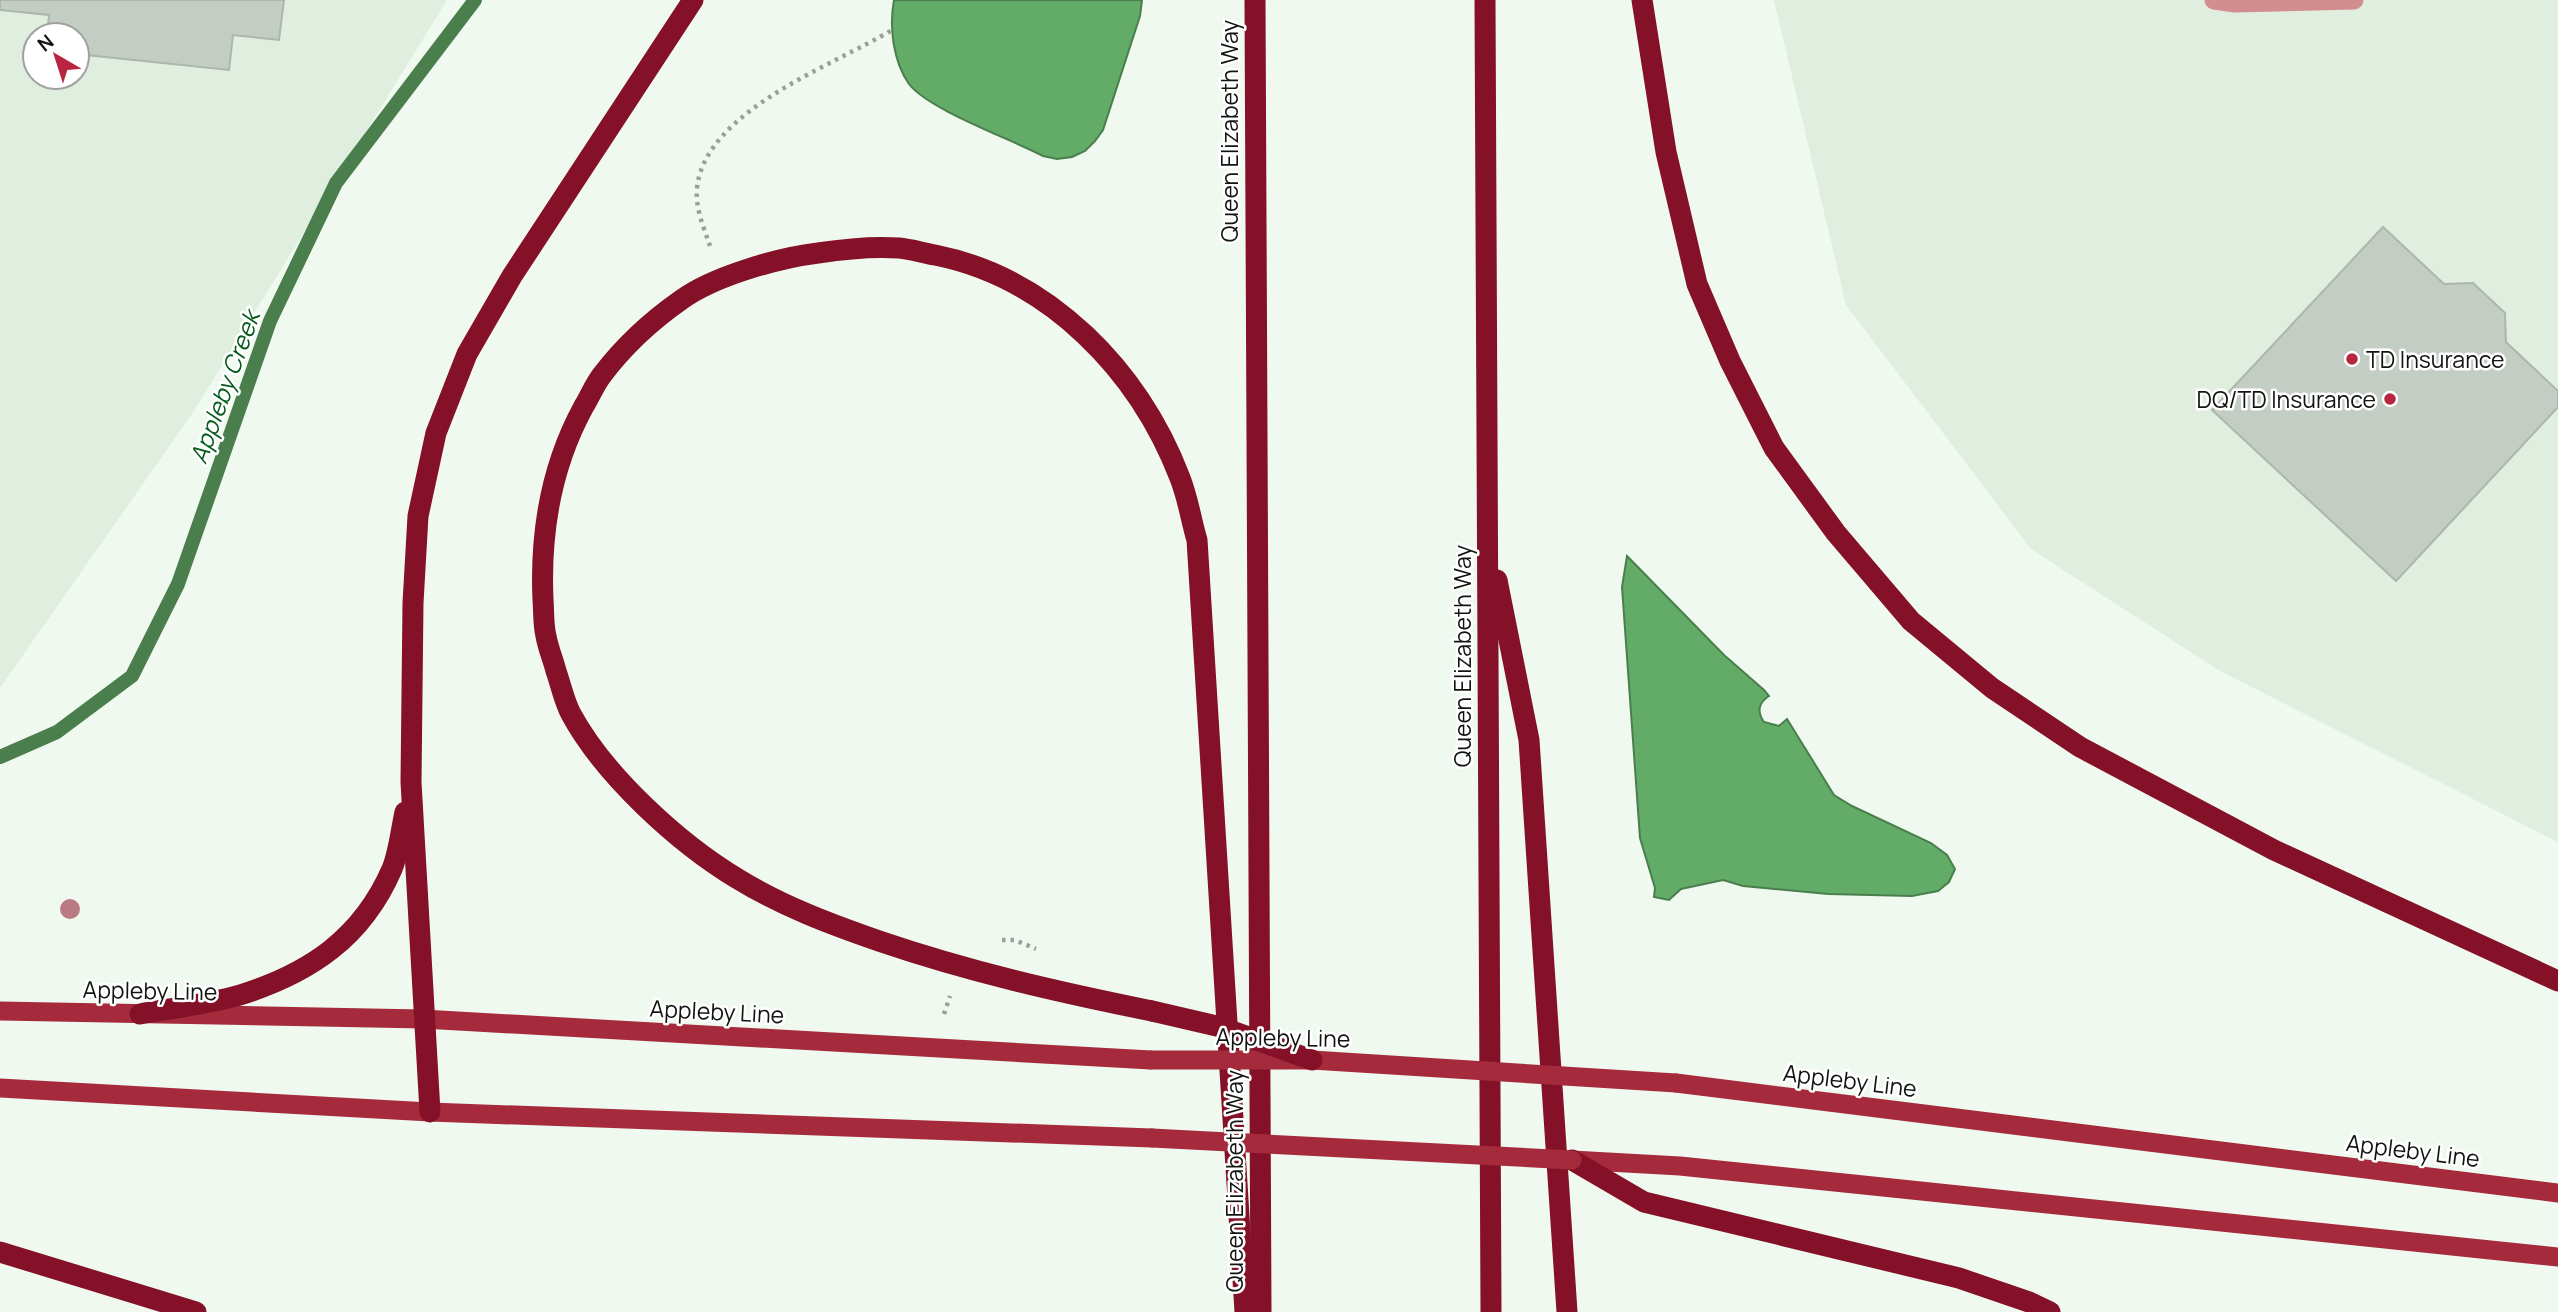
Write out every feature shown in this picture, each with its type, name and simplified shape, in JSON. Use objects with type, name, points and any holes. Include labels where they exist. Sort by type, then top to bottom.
[{"type":"highway","points":[[430,1112],[411,782],[413,603],[418,516],[436,433],[467,354],[512,276],[693,0]]},
{"type":"highway","name":"Queen Elizabeth Way","points":[[1255,0],[1261,1312]]},
{"type":"highway","name":"Queen Elizabeth Way","points":[[1485,0],[1491,1312]]},
{"type":"highway","points":[[1643,0],[1666,152],[1697,284],[1730,361],[1774,448],[1836,533],[1911,621],[1992,688],[2080,747],[2274,850],[2558,981]]},
{"type":"highway","points":[[1245,1312],[1197,540],[1181,481],[1156,424],[1126,380],[1087,336],[1047,302],[1003,276],[953,258],[901,248],[843,249],[791,256],[740,272],[686,296],[639,333],[600,377],[572,428],[551,489],[541,561],[545,633],[568,710],[599,758],[690,845],[737,878],[782,903],[825,922],[920,955],[1038,988],[1221,1027],[1312,1059]]},
{"type":"highway","points":[[1488,533],[1529,740],[1567,1312]]},
{"type":"highway","points":[[140,1014],[239,995],[290,975],[329,953],[357,926],[393,867],[411,782]]},
{"type":"highway","points":[[1572,1160],[1644,1202],[1959,1278],[2050,1312]]},
{"type":"highway","points":[[0,1252],[196,1312]]},
{"type":"main road","name":"Appleby Line","points":[[0,1011],[424,1020],[1151,1060],[1312,1059],[1676,1083],[2558,1193]]},
{"type":"main road","points":[[0,1088],[430,1112],[1152,1138],[1680,1166],[2558,1257]]},
{"type":"street","points":[[2214,0],[2235,3],[2354,0]]},
{"type":"path","points":[[720,281],[699,212],[697,191],[701,169],[709,150],[738,120],[771,95],[892,30]]},
{"type":"shaded area","points":[[0,0],[447,0],[194,411],[0,688]]},
{"type":"shaded area","points":[[894,0],[1142,0],[1140,16],[1103,130],[1085,151],[1072,157],[1057,159],[1043,156],[952,114],[919,94],[909,84],[896,54],[892,21]]},
{"type":"shaded area","points":[[1774,0],[2558,0],[2558,842],[2220,671],[2031,549],[1846,305]]},
{"type":"shaded area","points":[[1627,556],[1724,655],[1764,690],[1769,696],[1760,708],[1764,722],[1779,726],[1787,719],[1834,795],[1931,843],[1947,855],[1955,869],[1949,882],[1938,891],[1912,896],[1828,894],[1743,886],[1723,880],[1681,889],[1669,900],[1654,897],[1655,888],[1640,838],[1622,587]]},
{"type":"building","points":[[0,0],[284,0],[279,40],[233,35],[229,70],[91,55],[91,21],[48,21],[49,15],[0,10]]},
{"type":"building","name":"DQ/TD Insurance","points":[[2383,227],[2444,284],[2473,283],[2505,313],[2506,342],[2558,391],[2558,407],[2396,581],[2212,410]]},
{"type":"waterway","name":"Appleby Creek","points":[[0,757],[57,732],[132,676],[178,584],[270,321],[336,183],[475,0]]},
{"type":"place","name":"TD Insurance","points":[[2352,359]]},
{"type":"place","name":"DQ/TD Insurance","points":[[2390,399]]}]
